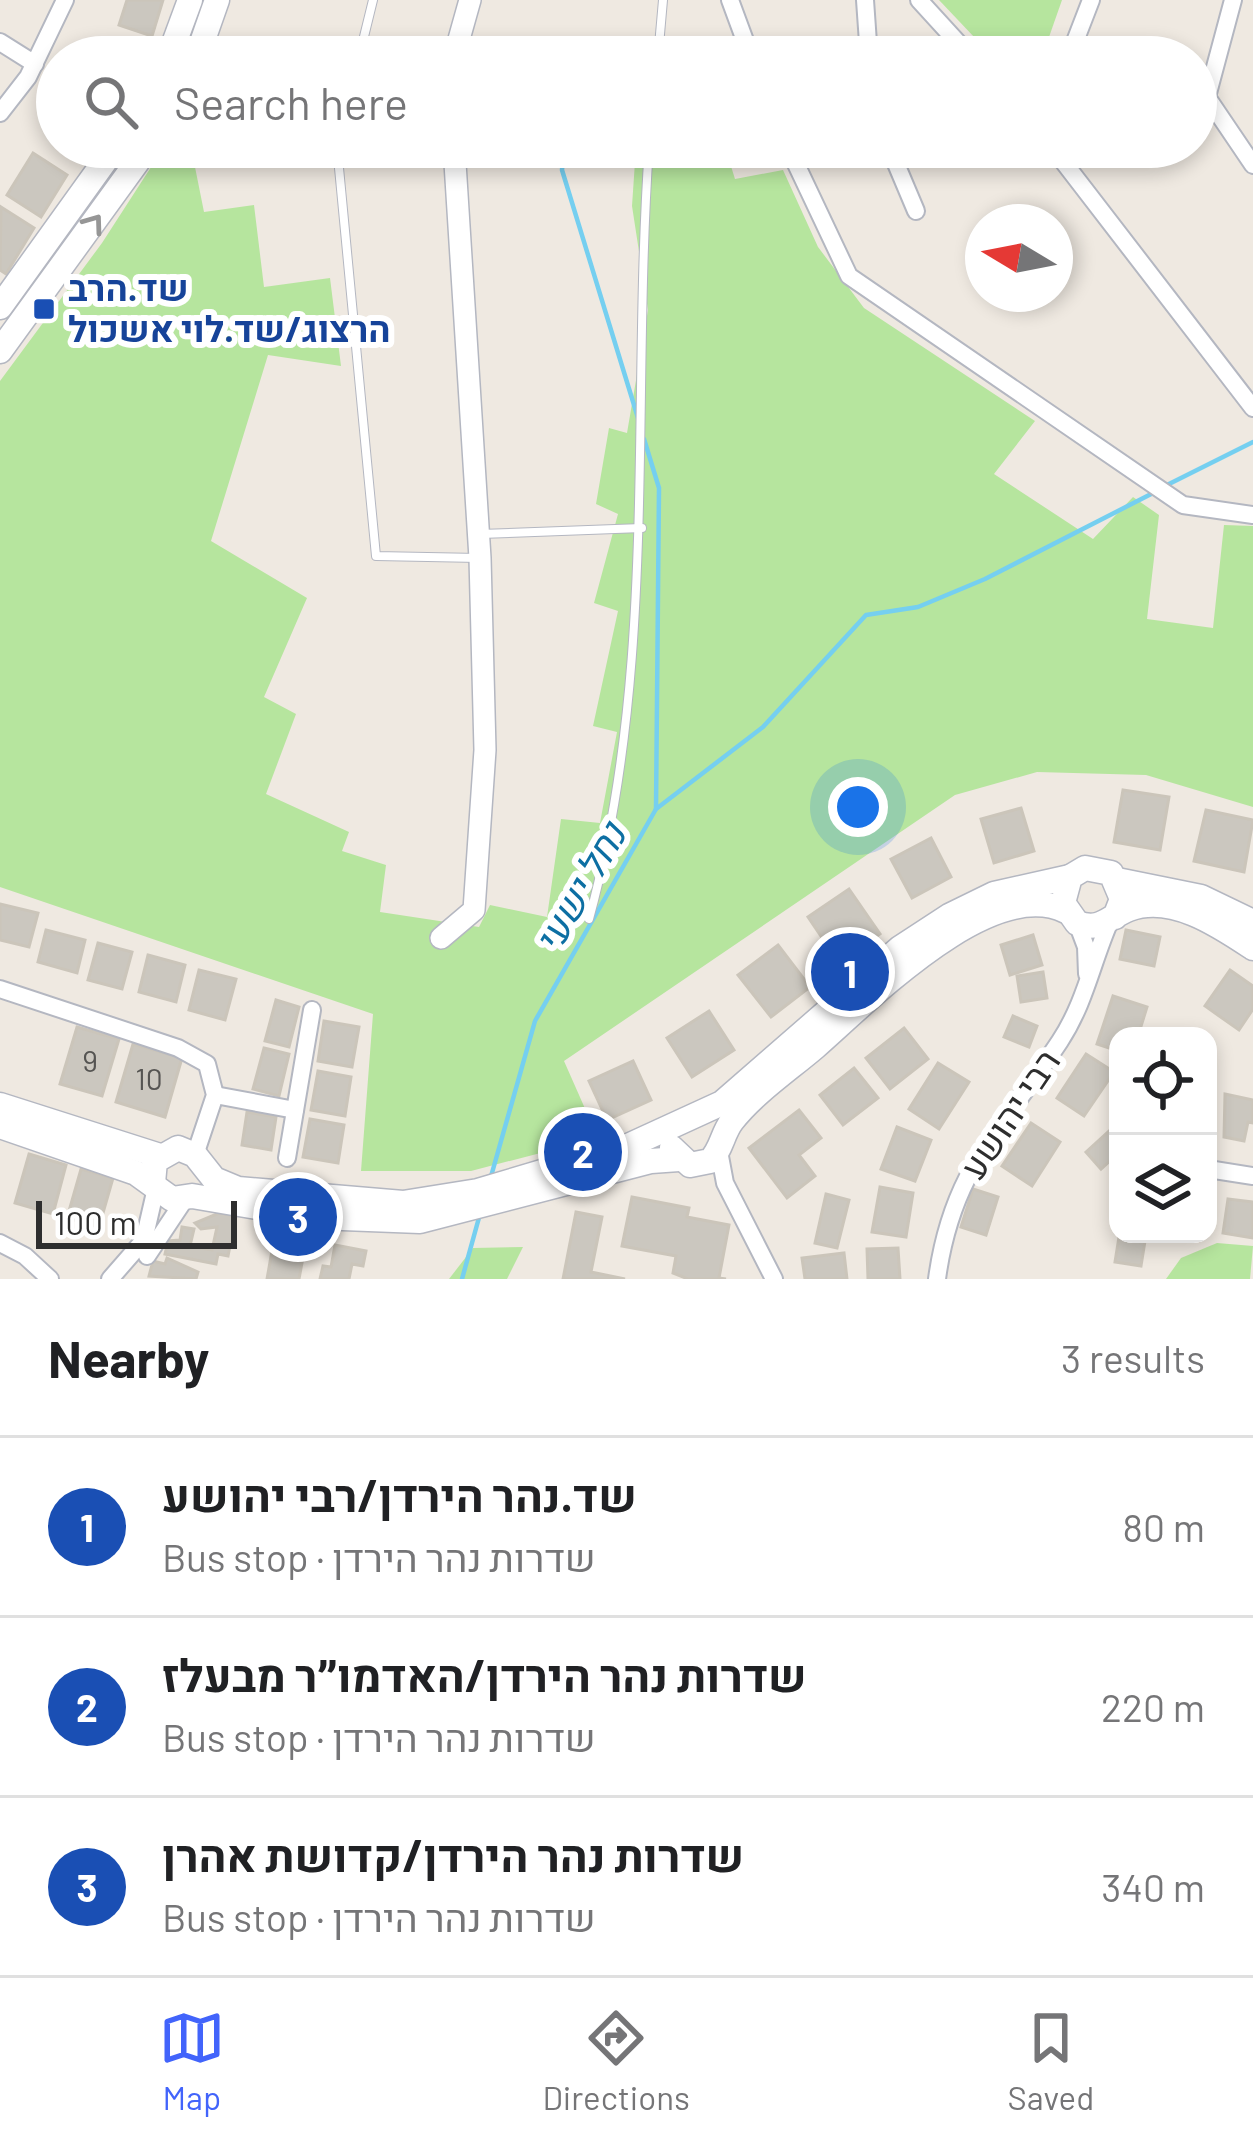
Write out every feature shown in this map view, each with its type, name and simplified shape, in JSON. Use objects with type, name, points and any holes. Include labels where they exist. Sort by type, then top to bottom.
[{"type":"main road","points":[[177,36],[190,0]]},
{"type":"main road","points":[[204,36],[217,0]]},
{"type":"main road","points":[[0,307],[101,168]]},
{"type":"main road","points":[[0,351],[133,168]]},
{"type":"main road","points":[[0,1105],[184,1156],[214,1179],[252,1192],[424,1212],[626,1147],[722,1103],[928,929],[994,894],[1094,867],[1117,880],[1201,897],[1253,922]]},
{"type":"main road","points":[[1070,877],[1062,894],[1071,917]]},
{"type":"main road","points":[[1113,919],[1122,899],[1117,880]]},
{"type":"main road","points":[[0,1126],[91,1155],[155,1185],[166,1197],[317,1217],[424,1212],[547,1190],[651,1161],[688,1162],[721,1146],[742,1111],[924,954],[1015,907],[1039,904],[1094,927],[1144,906],[1177,909],[1211,922],[1253,948]]},
{"type":"main road","points":[[686,1118],[712,1119],[721,1146]]},
{"type":"main road","points":[[686,1118],[670,1138],[688,1162]]},
{"type":"main road","points":[[155,1185],[184,1156]]},
{"type":"main road","points":[[184,1156],[202,1184],[189,1198]]},
{"type":"street","points":[[48,36],[65,0]]},
{"type":"street","points":[[460,36],[470,0]]},
{"type":"street","points":[[730,0],[743,36]]},
{"type":"street","points":[[865,0],[868,36]]},
{"type":"street","points":[[919,0],[952,36]]},
{"type":"street","points":[[1077,36],[1091,0]]},
{"type":"street","points":[[1217,60],[1233,0]]},
{"type":"street","points":[[0,42],[35,64],[0,113]]},
{"type":"street","points":[[1217,112],[1253,165]]},
{"type":"street","points":[[441,938],[474,910],[485,750],[480,558],[455,168]]},
{"type":"street","points":[[798,168],[849,276],[1183,505],[1253,515]]},
{"type":"street","points":[[898,168],[916,211]]},
{"type":"street","points":[[1068,168],[1253,408]]},
{"type":"street","name":"רבי יהושע","points":[[1071,917],[1088,963],[1072,1020]]},
{"type":"street","name":"רבי יהושע","points":[[938,1279],[948,1214],[964,1176],[1072,1020],[1113,919]]},
{"type":"street","points":[[0,989],[188,1052],[213,1072],[214,1095],[204,1124],[184,1156]]},
{"type":"street","points":[[287,1158],[312,1010]]},
{"type":"street","points":[[214,1095],[296,1110]]},
{"type":"street","points":[[721,1146],[725,1183],[774,1279]]},
{"type":"street","points":[[688,1162],[739,1210]]},
{"type":"street","points":[[1217,1170],[1253,1176]]},
{"type":"street","points":[[110,1279],[144,1240],[155,1185]]},
{"type":"street","points":[[127,1279],[189,1198]]},
{"type":"street","points":[[0,1243],[26,1256],[50,1279]]},
{"type":"lane","points":[[364,36],[373,0]]},
{"type":"lane","points":[[660,36],[663,0]]},
{"type":"lane","points":[[339,168],[376,556],[480,558]]},
{"type":"lane","points":[[589,919],[609,846],[642,528],[649,168]]},
{"type":"lane","points":[[478,534],[642,528]]},
{"type":"green space","points":[[939,0],[1062,0],[1049,36],[973,36]]},
{"type":"green space","points":[[150,168],[195,168],[204,212],[254,205],[264,287],[330,278],[341,366],[268,355],[211,541],[307,598],[264,697],[296,714],[266,794],[349,832],[342,851],[386,865],[380,912],[479,927],[490,905],[547,917],[561,819],[600,823],[617,732],[593,726],[618,611],[594,603],[618,514],[596,504],[609,428],[627,433],[648,310],[632,206],[635,168],[732,168],[735,179],[783,170],[818,247],[864,308],[1035,421],[994,474],[1093,539],[1133,497],[1159,515],[1147,619],[1213,628],[1224,525],[1253,526],[1253,807],[1146,775],[1037,772],[955,795],[564,1061],[598,1138],[471,1171],[361,1171],[373,1014],[0,887],[0,381],[102,243]]},
{"type":"green space","points":[[1217,1243],[1253,1246],[1250,1279],[1166,1279],[1181,1258]]},
{"type":"green space","points":[[523,1247],[507,1279],[449,1279],[473,1248]]},
{"type":"building","points":[[127,0],[163,0],[152,36],[119,25]]},
{"type":"building","points":[[33,153],[36,168],[56,168],[67,175],[41,217],[7,195]]},
{"type":"building","points":[[1,207],[34,228],[6,274],[0,270]]},
{"type":"building","points":[[1123,790],[1169,797],[1160,850],[1114,842]]},
{"type":"building","points":[[1021,808],[1034,851],[994,863],[981,819]]},
{"type":"building","points":[[1206,810],[1253,820],[1244,872],[1194,861]]},
{"type":"building","points":[[931,838],[951,877],[912,898],[891,859]]},
{"type":"building","points":[[849,889],[880,934],[839,963],[808,917]]},
{"type":"building","points":[[0,904],[38,913],[29,947],[0,940]]},
{"type":"building","points":[[46,930],[85,940],[77,973],[38,962]]},
{"type":"building","points":[[1126,930],[1160,937],[1154,966],[1120,959]]},
{"type":"building","points":[[1033,935],[1042,965],[1010,975],[1001,945]]},
{"type":"building","points":[[98,943],[132,952],[122,989],[88,980]]},
{"type":"building","points":[[778,945],[810,987],[771,1017],[738,975]]},
{"type":"building","points":[[148,955],[185,965],[176,1002],[139,992]]},
{"type":"building","points":[[199,970],[236,979],[225,1020],[189,1010]]},
{"type":"building","points":[[1230,970],[1253,986],[1253,1009],[1239,1030],[1205,1006]]},
{"type":"building","points":[[1043,972],[1047,998],[1021,1002],[1017,976]]},
{"type":"building","points":[[1113,996],[1147,1007],[1141,1027],[1109,1027],[1109,1048],[1097,1044]]},
{"type":"building","points":[[276,1000],[299,1007],[289,1047],[265,1041]]},
{"type":"building","points":[[709,1011],[734,1050],[692,1077],[667,1038]]},
{"type":"building","points":[[1013,1016],[1037,1026],[1029,1047],[1004,1037]]},
{"type":"building","points":[[324,1021],[359,1027],[352,1067],[318,1061]]},
{"type":"building","points":[[77,1027],[119,1039],[102,1096],[60,1084]]},
{"type":"building","points":[[904,1028],[928,1059],[890,1089],[866,1058]]},
{"type":"building","points":[[133,1044],[182,1058],[165,1117],[116,1102]]},
{"type":"building","points":[[264,1048],[289,1054],[279,1096],[253,1089]]},
{"type":"building","points":[[1086,1054],[1109,1069],[1109,1079],[1084,1116],[1057,1098]]},
{"type":"building","points":[[633,1061],[651,1100],[607,1120],[589,1081]]},
{"type":"building","points":[[938,1063],[969,1082],[939,1129],[909,1109]]},
{"type":"building","points":[[854,1068],[878,1098],[843,1125],[820,1095]]},
{"type":"building","points":[[318,1071],[351,1077],[345,1116],[311,1110]]},
{"type":"building","points":[[1225,1094],[1253,1100],[1253,1123],[1248,1122],[1244,1141],[1224,1137]]},
{"type":"building","points":[[799,1110],[821,1138],[799,1155],[815,1176],[787,1198],[749,1148]]},
{"type":"building","points":[[247,1112],[276,1117],[271,1150],[242,1145]]},
{"type":"building","points":[[310,1119],[344,1125],[338,1163],[303,1157]]},
{"type":"building","points":[[1031,1123],[1060,1142],[1032,1186],[1002,1166]]},
{"type":"building","points":[[897,1127],[931,1140],[915,1181],[881,1169]]},
{"type":"building","points":[[1109,1131],[1109,1162],[1101,1169],[1086,1152]]},
{"type":"building","points":[[29,1154],[66,1165],[53,1214],[15,1203]]},
{"type":"building","points":[[81,1169],[113,1178],[99,1227],[67,1218]]},
{"type":"building","points":[[880,1187],[913,1193],[906,1237],[872,1232]]},
{"type":"building","points":[[973,1189],[998,1197],[986,1235],[961,1227]]},
{"type":"building","points":[[826,1194],[849,1200],[837,1248],[815,1243]]},
{"type":"building","points":[[632,1197],[689,1208],[687,1217],[729,1225],[719,1278],[726,1279],[688,1279],[673,1273],[676,1256],[622,1246]]},
{"type":"building","points":[[1228,1199],[1253,1202],[1253,1238],[1223,1233]]},
{"type":"building","points":[[576,1212],[602,1217],[591,1272],[625,1279],[563,1279]]},
{"type":"building","points":[[219,1213],[236,1216],[228,1256],[218,1254],[216,1264],[165,1254],[168,1241],[180,1240],[182,1227],[194,1229],[190,1246],[212,1250],[217,1227],[201,1229],[195,1223]]},
{"type":"building","points":[[286,1232],[307,1236],[299,1279],[267,1279],[273,1245],[283,1247]]},
{"type":"building","points":[[1118,1243],[1145,1243],[1141,1266],[1115,1262]]},
{"type":"building","points":[[335,1245],[366,1251],[363,1266],[352,1264],[349,1279],[320,1279],[323,1266],[331,1267]]},
{"type":"building","points":[[898,1248],[900,1279],[868,1279],[867,1249]]},
{"type":"building","points":[[844,1253],[847,1279],[805,1279],[802,1258]]},
{"type":"building","points":[[167,1258],[198,1272],[196,1279],[149,1276],[153,1261],[165,1264]]},
{"type":"waterway","name":"נחל ישעי","points":[[562,168],[638,418]]},
{"type":"waterway","name":"נחל ישעי","points":[[490,1180],[535,1021],[656,809],[659,488],[644,439]]},
{"type":"waterway","points":[[1167,485],[1253,442]]},
{"type":"waterway","points":[[656,809],[763,727],[866,615],[918,607],[985,579],[1157,491]]},
{"type":"waterway","name":"נחל ישעי","points":[[462,1279],[480,1214]]},
{"type":"place","name":"שד.הרב הרצוג/שד.לוי אשכול","points":[[44,309]]},
{"type":"place","name":"שד.נהר הירדן/רבי יהושע","points":[[850,972]]},
{"type":"place","name":"שדרות נהר הירדן/האדמו״ר מבעלז","points":[[583,1152]]},
{"type":"place","name":"שדרות נהר הירדן/קדושת אהרן","points":[[298,1217]]}]
